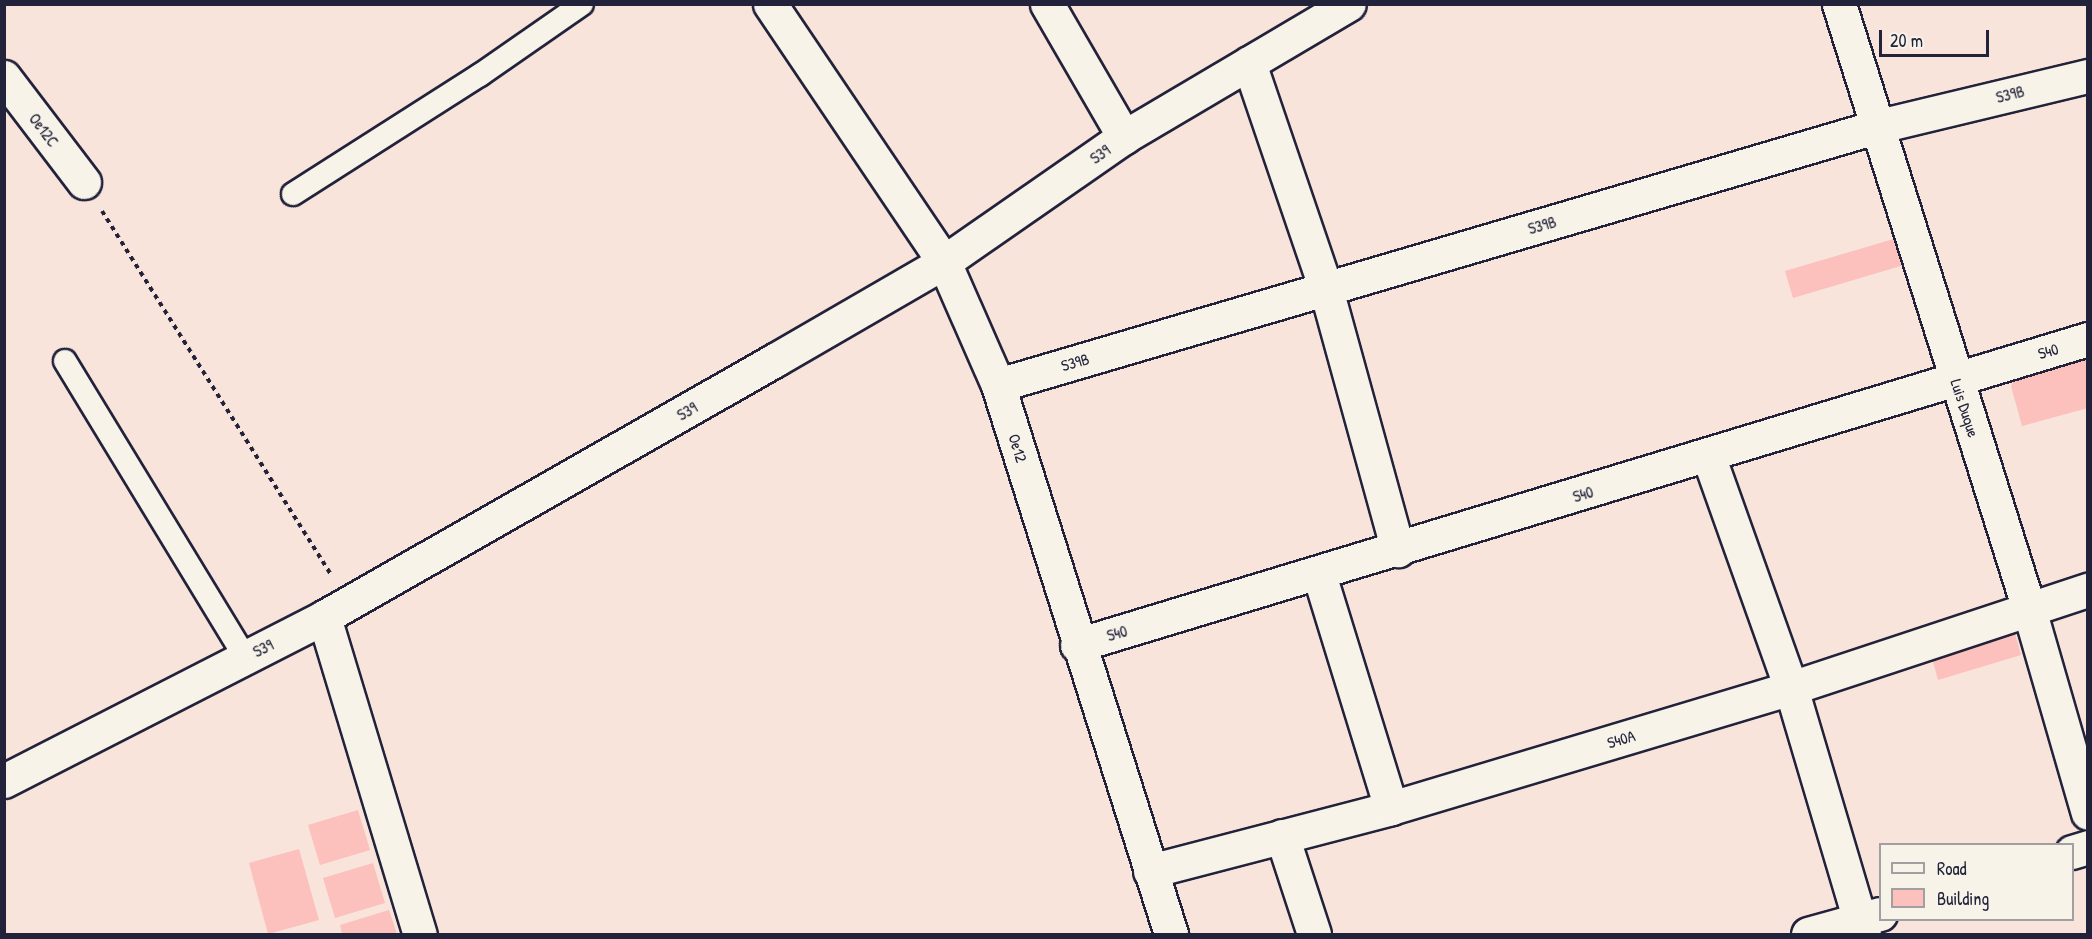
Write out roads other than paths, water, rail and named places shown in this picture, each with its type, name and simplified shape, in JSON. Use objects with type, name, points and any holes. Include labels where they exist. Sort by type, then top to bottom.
[{"type":"street","name":"Oe12","points":[[770,4],[944,262],[998,385],[1077,645],[1171,934]]},
{"type":"street","points":[[1047,4],[1124,137]]},
{"type":"street","name":"S39","points":[[4,781],[337,610],[944,262],[1124,137],[1349,4]]},
{"type":"street","name":"Luis Duque","points":[[1839,4],[2029,609],[2088,813]]},
{"type":"street","points":[[1249,63],[1326,289],[1398,550]]},
{"type":"street","name":"S39B","points":[[998,385],[1879,126],[2088,76]]},
{"type":"street","name":"Oe12C","points":[[4,77],[84,182]]},
{"type":"street","name":"S40","points":[[1077,645],[1319,574],[2088,339]]},
{"type":"street","points":[[1708,455],[1791,688],[1868,923],[1808,934]]},
{"type":"street","points":[[1319,574],[1391,808]]},
{"type":"street","name":"S40A","points":[[1150,871],[1391,808],[1791,688],[2088,590]]},
{"type":"street","points":[[337,610],[420,934]]},
{"type":"street","points":[[1282,836],[1314,934]]},
{"type":"lane","points":[[293,194],[480,75],[582,4]]},
{"type":"lane","points":[[65,361],[245,657]]}]
